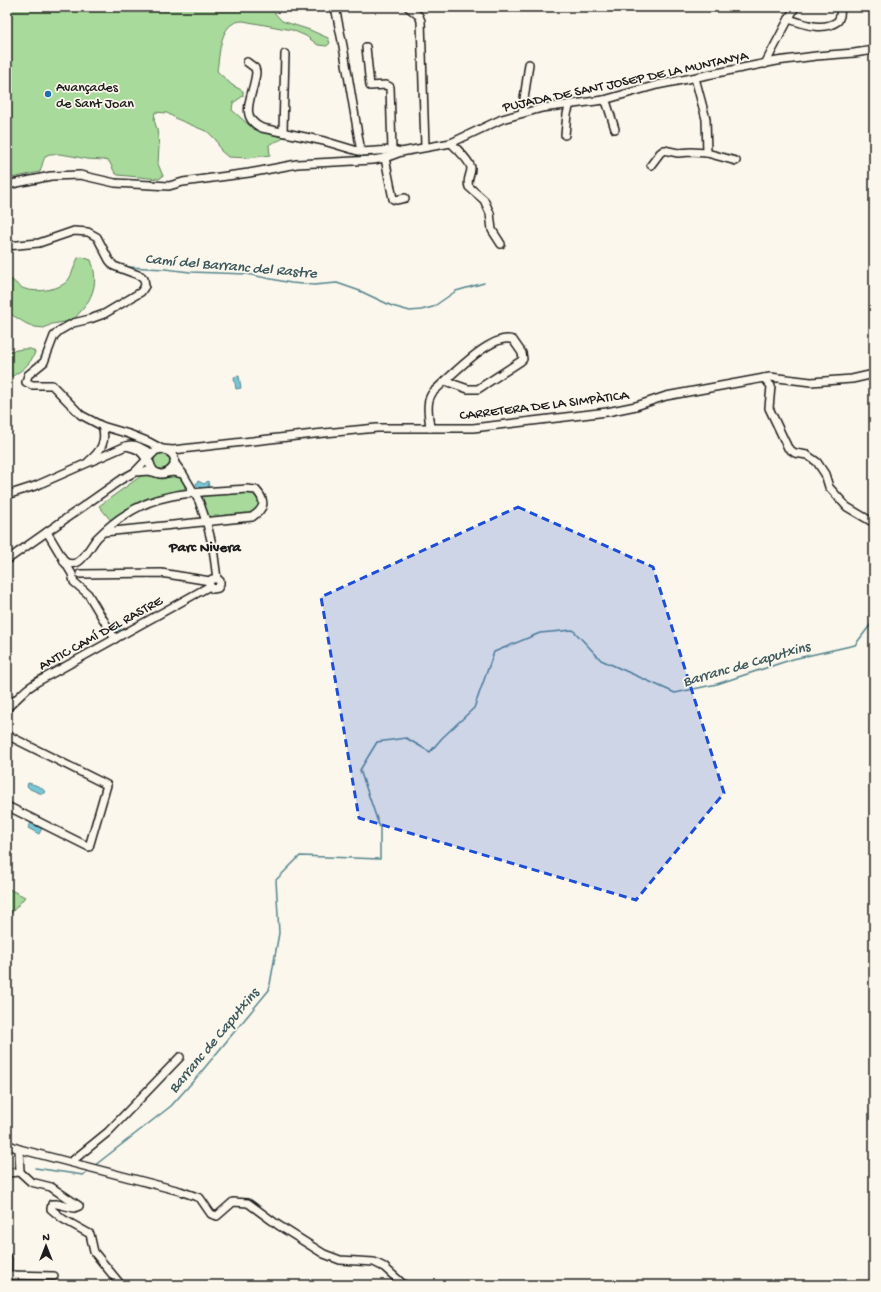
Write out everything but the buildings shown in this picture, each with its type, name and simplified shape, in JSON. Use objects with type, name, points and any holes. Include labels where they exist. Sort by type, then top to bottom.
[{"type":"street","points":[[335,7],[344,46],[361,152]]},
{"type":"street","points":[[408,7],[420,16],[421,21],[426,147]]},
{"type":"street","points":[[415,7],[423,14],[421,21]]},
{"type":"street","points":[[765,64],[795,7]]},
{"type":"street","points":[[789,19],[810,26],[827,26],[838,21],[841,7]]},
{"type":"street","points":[[366,47],[370,86],[390,86],[392,150]]},
{"type":"street","name":"PUJADA DE SANT JOSEP DE LA MUNTANYA","points":[[7,185],[51,176],[80,175],[115,183],[169,186],[184,182],[249,173],[297,164],[373,160],[385,158],[401,152],[451,143],[491,123],[550,106],[604,100],[657,85],[803,57],[874,50]]},
{"type":"street","points":[[283,132],[285,54]]},
{"type":"street","points":[[247,62],[255,68],[256,72],[248,109],[253,124],[262,128],[324,141],[361,152],[392,150],[401,152]]},
{"type":"street","points":[[522,113],[529,64]]},
{"type":"street","points":[[695,78],[706,119],[708,153]]},
{"type":"street","points":[[604,100],[607,104],[615,129]]},
{"type":"street","points":[[565,135],[570,104]]},
{"type":"street","points":[[451,143],[470,166],[469,187],[484,200],[490,213],[492,230],[502,244]]},
{"type":"street","points":[[651,165],[664,150],[678,153],[708,153],[736,160]]},
{"type":"street","points":[[385,158],[393,199],[396,200],[405,198]]},
{"type":"street","points":[[7,246],[39,243],[74,232],[88,232],[97,237],[114,266],[141,276],[144,279],[145,286],[141,292],[104,314],[90,320],[73,323],[59,331],[54,336],[44,362],[28,375],[26,382],[32,385],[52,385],[81,415],[102,426],[129,434],[171,453],[194,493],[206,522]]},
{"type":"street","points":[[430,428],[429,398],[433,392],[481,351],[499,340],[509,339],[513,340],[522,353],[523,359],[521,361],[478,389],[468,389],[446,381]]},
{"type":"street","name":"CARRETERA DE LA SIMPÀTICA","points":[[163,449],[173,450],[369,429],[473,428],[607,412],[636,406],[666,396],[770,377],[811,382],[852,379],[874,374]]},
{"type":"street","points":[[764,378],[771,386],[769,408],[788,448],[795,453],[807,455],[817,462],[825,474],[829,488],[847,507],[874,523]]},
{"type":"street","points":[[85,464],[95,456],[103,442],[105,434],[102,426]]},
{"type":"street","points":[[149,442],[151,467],[157,473]]},
{"type":"street","points":[[7,495],[35,486],[126,446],[137,445],[151,455]]},
{"type":"street","name":"CARRETERA DE LA SIMPÀTICA","points":[[174,460],[182,452],[190,448]]},
{"type":"street","points":[[7,560],[122,479],[135,472],[151,455],[163,449]]},
{"type":"street","points":[[166,473],[172,469],[174,460]]},
{"type":"street","points":[[135,472],[174,472],[183,474]]},
{"type":"street","points":[[104,532],[252,518],[260,512],[263,504],[261,495],[256,490],[246,489],[167,496],[145,503],[124,515],[104,532],[92,544],[78,569],[74,582],[88,594],[115,639]]},
{"type":"street","name":"ANTIC CAMÍ DEL RASTRE","points":[[7,708],[27,689],[37,682],[210,584],[214,589],[219,587],[220,583],[217,579],[213,548],[206,522]]},
{"type":"street","points":[[48,532],[64,562],[78,569],[161,573],[210,584]]},
{"type":"street","points":[[7,735],[107,785],[89,847],[7,806]]},
{"type":"street","points":[[71,1162],[108,1132],[180,1057]]},
{"type":"street","points":[[7,1144],[19,1149],[180,1191],[200,1198],[211,1214],[217,1216],[233,1202],[248,1203],[278,1225],[324,1254],[340,1260],[374,1262],[384,1267],[404,1285]]},
{"type":"street","points":[[19,1149],[20,1172],[23,1176],[31,1182],[51,1187],[79,1206],[74,1208],[52,1204],[51,1210],[63,1219],[90,1234],[94,1252],[121,1285]]},
{"type":"street","points":[[7,1173],[20,1172]]},
{"type":"street","points":[[7,1256],[7,1285]]},
{"type":"street","points":[[7,1275],[54,1276]]},
{"type":"highlighted area","points":[[518,507],[653,567],[724,793],[636,900],[359,818],[321,597]]},
{"type":"green space","points":[[7,7],[269,7],[282,21],[310,30],[328,38],[330,43],[327,46],[318,45],[306,36],[292,30],[243,21],[235,22],[229,26],[225,32],[220,48],[217,71],[232,85],[243,91],[243,96],[233,103],[232,110],[249,125],[282,135],[284,137],[281,140],[269,145],[270,155],[249,158],[228,157],[221,151],[216,140],[208,132],[177,119],[167,113],[155,112],[154,120],[157,129],[159,146],[158,164],[163,176],[159,179],[118,175],[115,173],[109,161],[50,154],[46,156],[40,172],[7,179]]},
{"type":"green space","points":[[82,257],[91,260],[95,280],[90,298],[73,320],[52,324],[44,328],[35,327],[7,312],[7,277],[23,288],[36,291],[49,290],[66,283],[72,274],[78,258]]},
{"type":"green space","points":[[31,349],[35,352],[31,361],[16,374],[7,379],[7,352]]},
{"type":"green space","points":[[162,453],[168,455],[170,461],[168,467],[162,469],[156,467],[154,461],[156,455]]},
{"type":"green space","points":[[145,475],[162,479],[176,475],[184,482],[185,486],[183,491],[112,522],[99,506],[141,476]]},
{"type":"green space","points":[[248,492],[256,495],[259,503],[254,514],[209,518],[202,497],[203,496]]},
{"type":"green space","points":[[7,888],[25,897],[7,918]]},
{"type":"water","points":[[239,376],[241,388],[236,389],[234,377]]},
{"type":"water","points":[[198,481],[204,484],[208,481],[209,487],[198,488],[196,484]]},
{"type":"water","points":[[115,621],[122,625],[120,630],[117,632],[113,627]]},
{"type":"water","points":[[28,783],[40,787],[45,792],[42,794],[30,789],[27,786]]},
{"type":"water","points":[[31,823],[42,828],[39,834],[28,828]]},
{"type":"waterway","name":"Camí del Barranc del Rastre","points":[[116,263],[128,267],[190,272],[247,274],[291,283],[314,285],[337,283],[360,291],[392,306],[410,311],[433,307],[456,291],[484,283]]},
{"type":"waterway","name":"Barranc de Caputxins","points":[[94,1166],[171,1106],[269,990],[279,933],[276,880],[300,856],[380,859],[380,828],[360,770],[377,742],[406,738],[430,752],[442,738],[474,708],[494,652],[540,633],[573,630],[601,660],[675,693],[717,684],[793,659],[855,645],[874,620]]},
{"type":"waterway","name":"Barranc de Caputxins","points":[[35,1168],[83,1175],[90,1170]]},
{"type":"place","name":"Avançades de Sant Joan","points":[[48,94]]},
{"type":"district","name":"Parc Nivera","points":[[205,546]]}]
